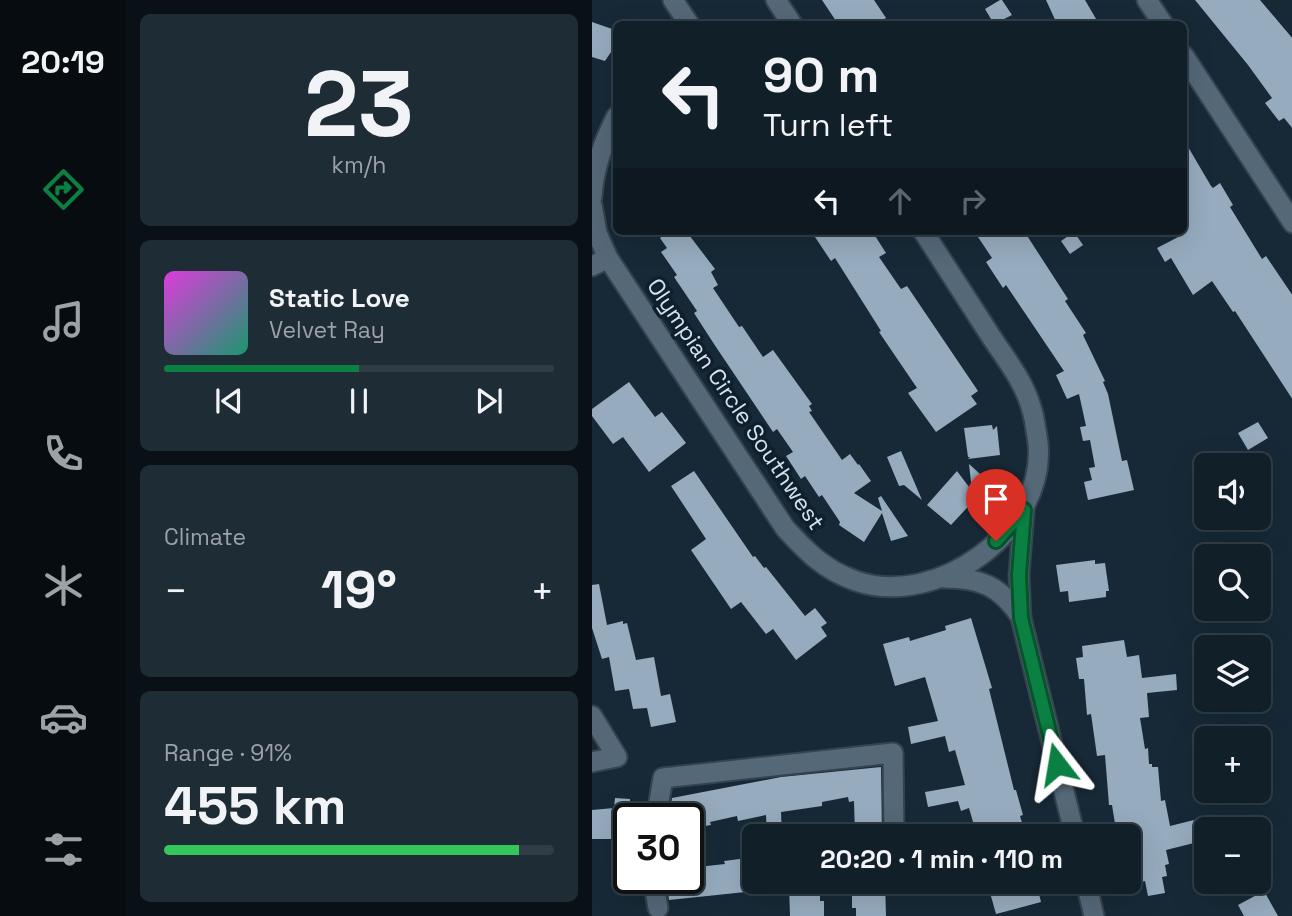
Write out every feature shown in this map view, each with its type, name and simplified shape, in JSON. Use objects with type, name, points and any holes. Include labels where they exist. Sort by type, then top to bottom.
[{"type":"street","points":[[673,0],[687,21]]},
{"type":"street","points":[[776,0],[790,21]]},
{"type":"street","points":[[1147,0],[1161,21]]},
{"type":"street","points":[[1187,60],[1286,201],[1293,223]]},
{"type":"street","points":[[592,197],[594,173],[602,145],[613,123]]},
{"type":"street","name":"Olympian Circle Southwest","points":[[592,205],[600,262],[785,527],[814,559],[856,581],[903,588],[945,578],[970,562],[996,541],[1024,510]]},
{"type":"street","points":[[926,235],[1017,376],[1031,406],[1038,446],[1032,490],[1024,510],[1019,575],[1021,618],[1072,824]]},
{"type":"street","points":[[945,578],[982,581],[1006,598],[1021,618]]},
{"type":"street","points":[[592,716],[617,757],[592,762]]},
{"type":"street","points":[[659,803],[663,778],[893,753],[894,824]]},
{"type":"street","points":[[656,894],[658,908]]},
{"type":"street","points":[[1089,894],[1094,916]]},
{"type":"building","points":[[822,0],[874,0],[886,18],[881,21],[836,21]]},
{"type":"building","points":[[1002,0],[1012,15],[1000,21],[992,21],[985,9]]},
{"type":"building","points":[[1046,0],[1085,0],[1097,21],[1056,21]]},
{"type":"building","points":[[1195,0],[1260,0],[1293,39],[1293,129],[1284,118],[1279,121],[1265,103],[1272,98]]},
{"type":"building","points":[[592,22],[613,29],[613,49],[605,61],[592,57]]},
{"type":"building","points":[[1187,145],[1211,186],[1213,188],[1220,183],[1233,205],[1230,207],[1262,259],[1266,256],[1293,296],[1293,400],[1235,311],[1233,312],[1212,281],[1193,295],[1171,258],[1165,262],[1157,248],[1187,235]]},
{"type":"building","points":[[664,235],[689,235],[715,269],[711,272],[718,285],[713,288],[739,327],[742,326],[763,357],[773,350],[812,404],[809,406],[812,411],[809,412],[842,460],[850,454],[871,481],[854,493],[882,511],[878,498],[881,496],[908,536],[891,541],[882,513],[864,542],[839,525],[840,522],[822,495],[819,497],[805,476],[801,479],[786,456],[793,452],[777,429],[773,432],[694,313],[697,311],[661,252],[667,248],[660,238]]},
{"type":"building","points":[[814,235],[875,235],[886,253],[879,257],[901,289],[907,286],[978,391],[971,396],[977,404],[936,432],[908,393],[917,388],[879,332],[881,331],[835,258],[831,261]]},
{"type":"building","points":[[977,235],[1027,235],[1068,299],[1065,301],[1086,333],[1083,335],[1105,381],[1103,382],[1122,461],[1127,460],[1134,490],[1088,500],[1084,482],[1092,480],[1089,468],[1095,467],[1090,440],[1083,441],[1080,427],[1086,426],[1079,394],[1067,399],[1056,375],[1064,371],[1006,285],[1003,288],[986,262],[992,258]]},
{"type":"building","points":[[1070,235],[1076,235],[1083,245],[1070,254],[1061,241]]},
{"type":"building","points":[[629,382],[655,417],[662,412],[686,443],[649,472],[623,437],[613,444],[592,416],[592,409]]},
{"type":"building","points":[[1258,422],[1268,438],[1248,450],[1238,433]]},
{"type":"building","points":[[992,425],[993,430],[997,426],[1000,455],[968,459],[970,457],[964,428]]},
{"type":"building","points":[[901,451],[922,500],[904,485],[899,486],[887,457]]},
{"type":"building","points":[[969,464],[990,483],[951,525],[927,505],[957,471],[972,491]]},
{"type":"building","points":[[694,471],[753,557],[766,567],[805,616],[815,608],[827,623],[821,627],[827,636],[796,660],[773,629],[766,634],[741,602],[731,609],[691,550],[706,539],[671,486]]},
{"type":"building","points":[[1095,560],[1095,564],[1105,563],[1109,591],[1106,591],[1106,597],[1069,602],[1068,591],[1060,592],[1056,565]]},
{"type":"building","points":[[599,584],[607,625],[623,621],[623,624],[627,623],[636,660],[654,657],[661,696],[670,694],[676,722],[651,727],[647,708],[633,709],[629,689],[615,691],[609,657],[602,659],[592,628],[592,585]]},
{"type":"building","points":[[971,618],[992,688],[989,689],[1014,790],[1023,815],[1020,816],[1022,824],[974,824],[969,808],[961,811],[958,801],[928,807],[925,792],[965,785],[955,750],[949,752],[945,736],[911,744],[908,727],[938,721],[925,677],[895,686],[883,644],[909,637],[910,641],[946,630],[945,626]]},
{"type":"building","points":[[1124,640],[1127,657],[1139,655],[1142,678],[1176,674],[1177,690],[1147,693],[1149,717],[1140,718],[1149,764],[1158,767],[1161,801],[1165,800],[1170,826],[1194,820],[1194,843],[1166,850],[1169,864],[1165,865],[1167,876],[1162,877],[1165,893],[1148,896],[1145,881],[1141,882],[1141,824],[1115,824],[1112,805],[1109,805],[1105,755],[1097,756],[1091,714],[1087,715],[1084,679],[1079,679],[1076,658],[1083,657],[1082,646]]},
{"type":"building","points":[[881,767],[882,824],[855,824],[854,801],[849,802],[848,797],[822,802],[822,806],[781,812],[782,824],[766,824],[766,815],[738,821],[737,816],[710,822],[711,825],[704,826],[704,803],[671,803],[672,798],[781,777]]},
{"type":"building","points":[[615,798],[630,799],[630,803],[614,803]]},
{"type":"building","points":[[613,808],[613,839],[592,839],[592,810]]},
{"type":"building","points":[[742,859],[742,892],[669,900],[668,894],[704,894],[704,866],[725,864],[724,861]]},
{"type":"building","points":[[789,894],[820,894],[820,901],[824,901],[824,916],[790,916]]},
{"type":"building","points":[[852,894],[885,894],[886,916],[856,916],[856,908],[852,908]]},
{"type":"building","points":[[990,894],[1039,894],[1041,902],[996,914]]},
{"type":"building","points":[[1258,894],[1266,894],[1278,916],[1244,916],[1238,905]]},
{"type":"route","points":[[996,541],[1024,510],[1019,575],[1021,618],[1057,764]]}]
